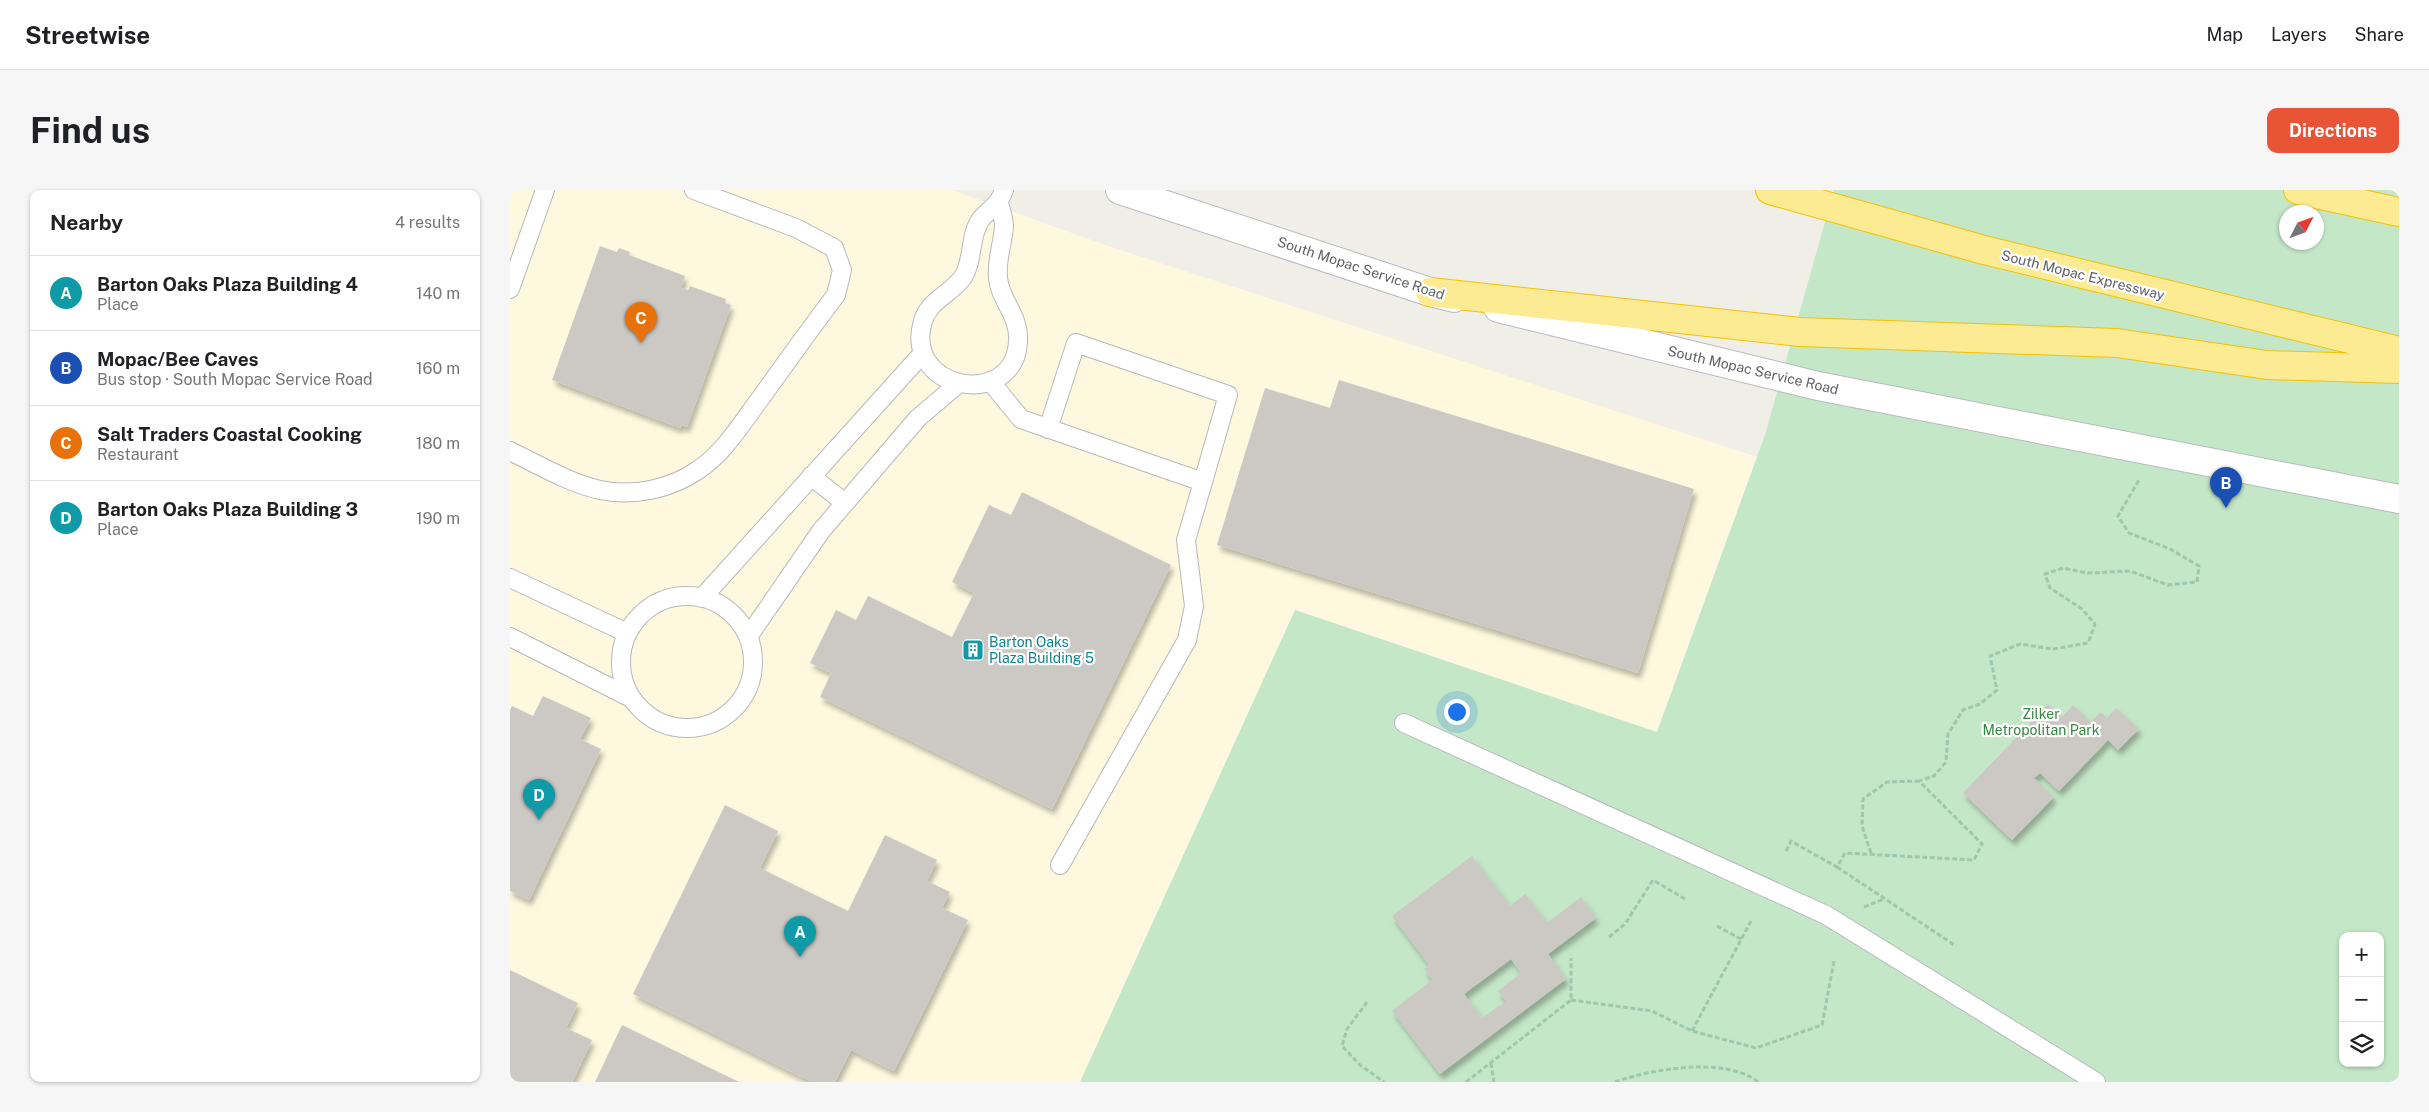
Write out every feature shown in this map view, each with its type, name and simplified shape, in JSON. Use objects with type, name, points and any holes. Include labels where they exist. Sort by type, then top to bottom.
[{"type":"highway","name":"South Mopac Expressway","points":[[1770,190],[1984,250],[2399,351]]},
{"type":"highway","points":[[2298,190],[2399,212]]},
{"type":"highway","points":[[2369,190],[2399,204]]},
{"type":"highway","points":[[1430,292],[1800,332],[2118,343],[2267,365],[2399,369]]},
{"type":"main road","name":"South Mopac Service Road","points":[[1120,190],[1430,292],[1818,386],[2399,499]]},
{"type":"lane","points":[[510,289],[545,190]]},
{"type":"lane","points":[[510,451],[580,484],[600,490],[620,493],[642,492],[684,478],[698,470],[730,439],[836,294],[842,270],[840,259],[834,248],[796,228],[694,190]]},
{"type":"lane","points":[[1001,197],[1004,224],[996,264],[998,285],[1013,313],[1018,328],[1018,344],[1013,359],[1004,372],[990,381],[974,385],[958,384],[943,378],[931,367],[923,353],[920,337],[923,321],[930,306],[953,288],[963,276],[970,257],[976,229],[981,219],[1001,197]]},
{"type":"lane","points":[[1048,429],[1076,343],[1228,396],[1186,540],[1194,606],[1188,640],[1060,865]]},
{"type":"lane","points":[[702,598],[923,353]]},
{"type":"lane","points":[[990,381],[1021,419],[1203,482]]},
{"type":"lane","points":[[748,637],[821,531],[845,502],[918,418],[958,384]]},
{"type":"lane","points":[[811,476],[845,502]]},
{"type":"lane","points":[[510,578],[627,633]]},
{"type":"lane","points":[[510,637],[631,698],[646,714],[671,726],[685,729],[706,726],[725,717],[740,702],[750,683],[754,662],[748,637],[739,621],[722,606],[702,598],[680,596],[658,602],[640,615],[627,633],[622,655],[622,669],[631,698]]},
{"type":"lane","points":[[1404,722],[1826,915],[2096,1082]]},
{"type":"path","points":[[1871,854],[1862,826],[1863,799],[1887,782],[1919,781],[1934,776],[1946,762],[1948,734],[1963,710],[1980,704],[1997,690],[1990,656],[2020,644],[2053,649],[2088,643],[2095,624],[2082,609],[2061,598],[2050,588],[2045,574],[2063,568],[2087,573],[2130,571],[2168,585],[2197,582],[2199,566],[2170,548],[2129,533],[2118,516],[2140,478]]},
{"type":"path","points":[[1837,868],[1845,853],[1974,860],[1982,844],[1919,781]]},
{"type":"path","points":[[1786,851],[1791,841],[1837,868],[1956,946]]},
{"type":"path","points":[[1609,937],[1625,924],[1653,880],[1686,899]]},
{"type":"path","points":[[1859,909],[1885,899]]},
{"type":"path","points":[[1692,1031],[1751,921]]},
{"type":"path","points":[[1717,926],[1741,939]]},
{"type":"path","points":[[1570,958],[1571,1000]]},
{"type":"path","points":[[1466,1082],[1571,1000],[1652,1011],[1692,1031],[1756,1048],[1822,1025],[1834,961]]},
{"type":"path","points":[[1367,1002],[1347,1029],[1342,1046],[1360,1065],[1384,1082]]},
{"type":"path","points":[[1491,1063],[1494,1082]]},
{"type":"path","points":[[1615,1082],[1678,1068],[1733,1069],[1750,1075],[1758,1082]]},
{"type":"shaded area","points":[[510,190],[952,190],[1108,246],[1757,457],[1657,732],[1295,611],[1080,1082],[510,1082]]},
{"type":"green space","name":"Zilker Metropolitan Park","points":[[1834,190],[2399,190],[2399,1082],[1080,1082],[1295,610],[1657,732],[1765,435]]},
{"type":"building","points":[[600,246],[617,252],[619,248],[630,252],[629,255],[685,276],[681,288],[688,290],[690,286],[726,299],[725,303],[731,305],[687,427],[681,425],[680,428],[552,380]]},
{"type":"building","points":[[1339,380],[1694,489],[1638,673],[1217,545],[1265,388],[1330,408]]},
{"type":"building","name":"Barton Oaks Plaza Building 5","points":[[1022,492],[1171,565],[1052,809],[820,697],[831,673],[810,663],[836,610],[856,620],[868,596],[952,637],[974,593],[952,582],[989,505],[1011,515]]},
{"type":"building","points":[[543,696],[591,718],[580,739],[601,749],[529,900],[510,891],[510,710],[512,706],[533,716]]},
{"type":"building","points":[[2048,704],[2062,717],[2073,705],[2091,722],[2100,712],[2107,718],[2116,708],[2139,729],[2118,750],[2108,740],[2059,791],[2040,773],[2034,778],[2054,797],[2012,840],[1963,793]]},
{"type":"building","points":[[725,805],[778,831],[760,868],[848,911],[885,835],[937,860],[927,881],[950,892],[942,908],[968,920],[894,1071],[851,1050],[835,1082],[812,1082],[633,994]]},
{"type":"building","points":[[1472,856],[1510,906],[1525,894],[1547,923],[1581,897],[1596,918],[1548,954],[1566,979],[1440,1074],[1392,1011],[1432,980],[1424,969],[1429,965],[1392,916]],"holes":[[[1511,959],[1521,973],[1498,991],[1506,1001],[1482,1018],[1464,994]]]},
{"type":"building","points":[[510,970],[578,1003],[566,1028],[592,1040],[572,1082],[510,1082]]},
{"type":"building","points":[[622,1025],[739,1082],[595,1082]]},
{"type":"place","name":"Salt Traders Coastal Cooking","points":[[641,343]]},
{"type":"place","name":"Mopac/Bee Caves","points":[[2226,508]]},
{"type":"place","name":"Barton Oaks Plaza Building 5","points":[[973,650]]},
{"type":"place","name":"Barton Oaks Plaza Building 3","points":[[539,820]]},
{"type":"place","name":"Barton Oaks Plaza Building 4","points":[[800,957]]}]
